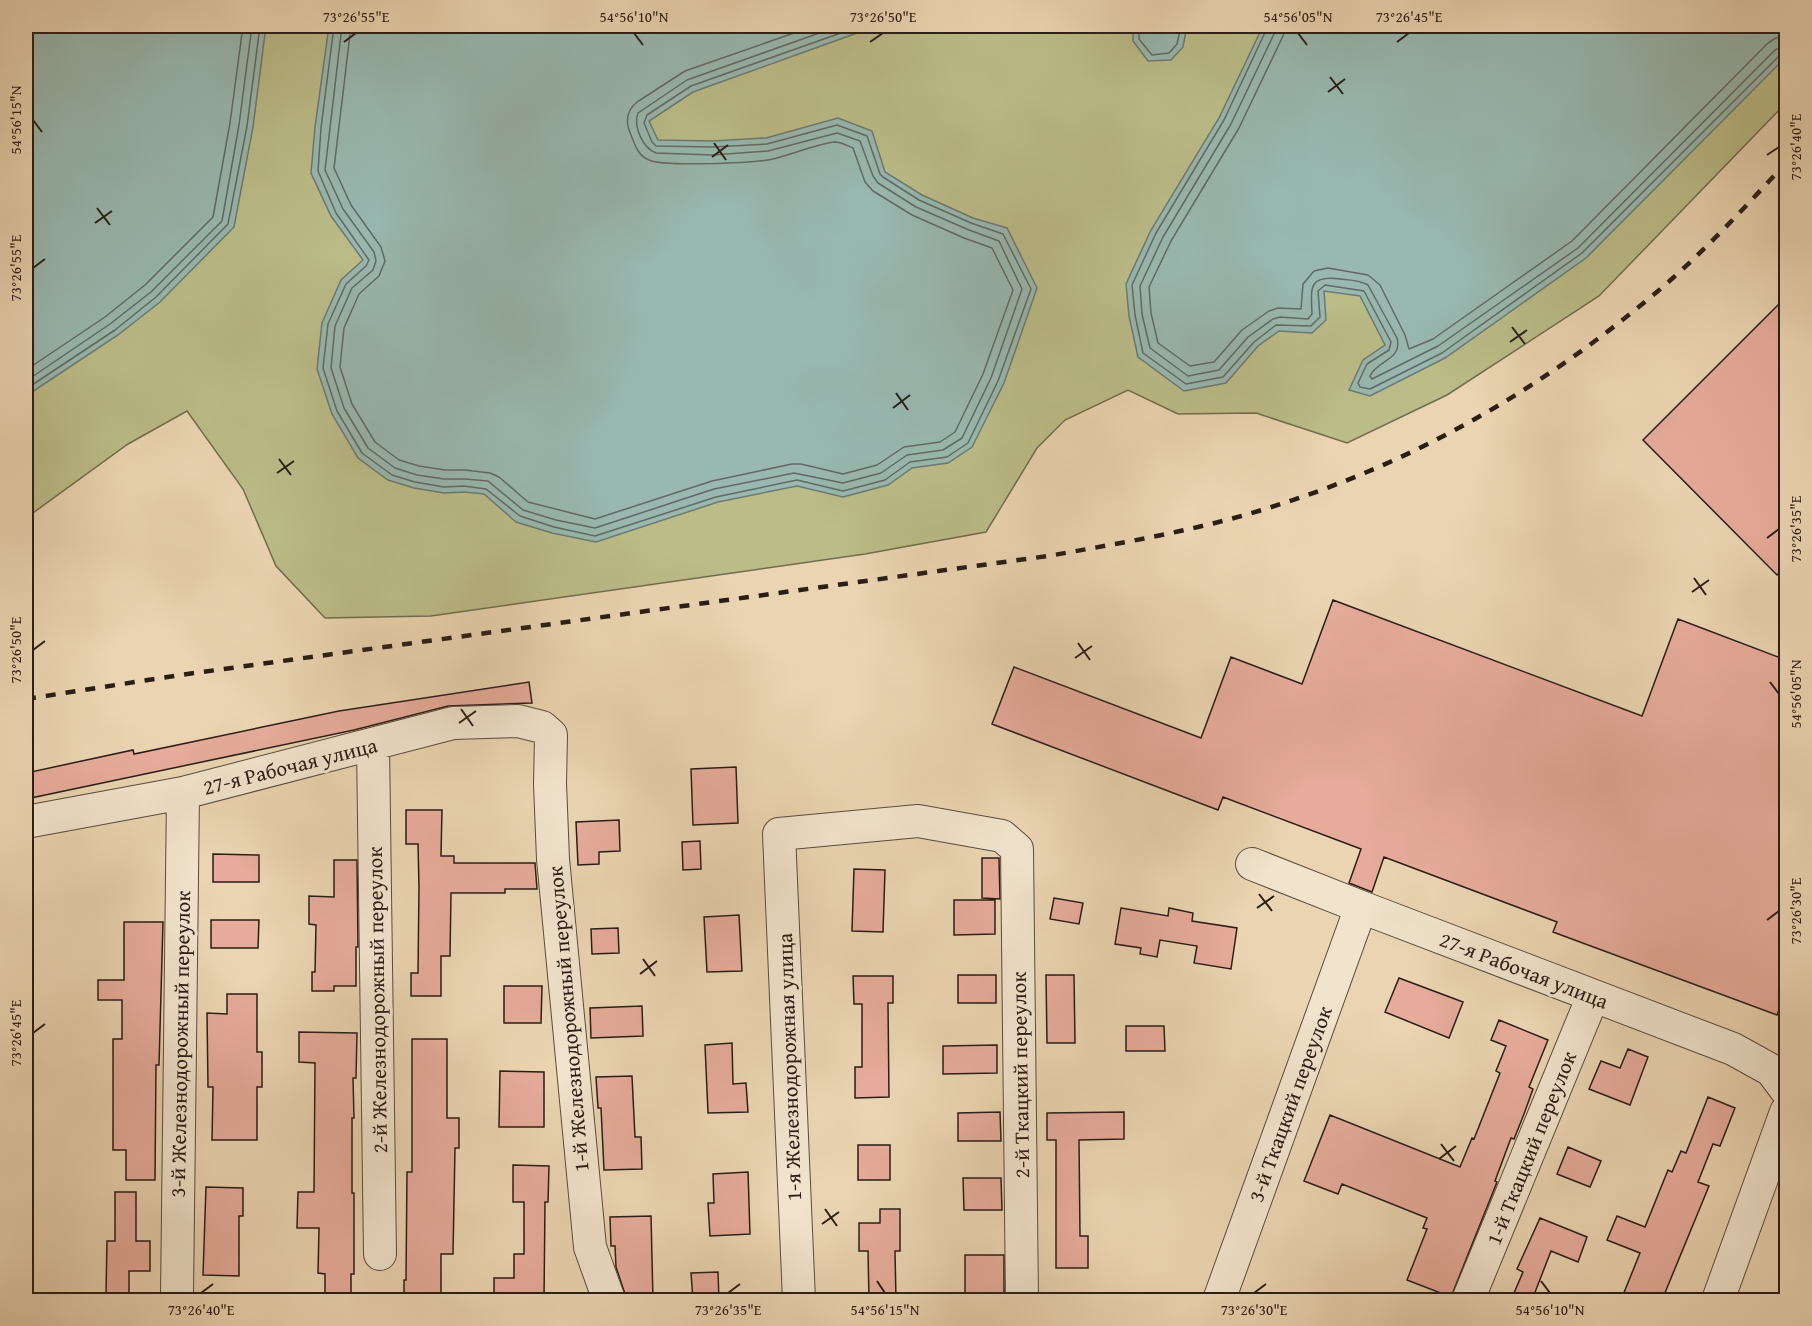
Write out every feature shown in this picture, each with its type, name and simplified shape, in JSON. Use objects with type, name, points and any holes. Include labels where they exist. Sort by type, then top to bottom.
[{"type":"street","name":"27-я Рабочая улица","points":[[26,822],[183,793],[373,746],[453,723],[518,721],[542,728],[551,735]]},
{"type":"street","name":"1-й Железнодорожный переулок","points":[[551,735],[553,859],[590,1247],[609,1300]]},
{"type":"street","name":"2-й Железнодорожный переулок","points":[[373,746],[380,1254]]},
{"type":"street","name":"3-й Железнодорожный переулок","points":[[177,1295],[183,793]]},
{"type":"street","name":"2-й Ткацкий переулок","points":[[779,834],[918,821],[1002,836],[1017,849],[1022,1300]]},
{"type":"street","name":"1-я Железнодорожная улица","points":[[779,834],[799,1300]]},
{"type":"street","name":"27-я Рабочая улица","points":[[1252,864],[1733,1049],[1771,1070],[1786,1090]]},
{"type":"street","name":"3-й Ткацкий переулок","points":[[1219,1300],[1361,907]]},
{"type":"street","name":"1-й Ткацкий переулок","points":[[1468,1300],[1593,996]]},
{"type":"street","points":[[1718,1300],[1786,1112]]},
{"type":"green space","points":[[26,26],[1786,26],[1786,103],[1599,296],[1447,395],[1347,443],[1256,413],[1178,414],[1128,390],[1065,420],[1037,448],[986,532],[865,554],[431,616],[325,618],[276,566],[243,489],[187,411],[128,444],[26,518]]},
{"type":"water","points":[[26,26],[266,26],[253,127],[234,227],[160,302],[118,335],[26,396]]},
{"type":"water","points":[[329,26],[862,26],[857,33],[693,92],[649,121],[658,140],[713,141],[766,138],[838,118],[872,131],[885,172],[922,195],[973,218],[1007,228],[1037,288],[1004,383],[972,447],[948,463],[912,468],[888,485],[843,497],[797,486],[718,502],[596,542],[552,533],[516,522],[484,494],[444,493],[414,488],[388,480],[358,458],[332,414],[317,369],[322,323],[341,280],[363,260],[331,216],[311,173]]},
{"type":"water","points":[[1133,26],[1187,26],[1183,47],[1171,60],[1148,61],[1133,41]]},
{"type":"water","points":[[1263,26],[1786,26],[1786,57],[1586,258],[1445,358],[1370,396],[1349,390],[1363,360],[1385,345],[1360,296],[1324,291],[1326,320],[1312,333],[1279,331],[1258,346],[1226,383],[1184,391],[1138,357],[1129,316],[1126,284],[1151,230],[1219,118]]},
{"type":"building","points":[[1786,297],[1786,566],[1777,575],[1643,440]]},
{"type":"building","points":[[1333,600],[1642,716],[1678,619],[1786,660],[1786,991],[1777,1015],[1553,932],[1557,922],[1384,857],[1372,892],[1349,883],[1361,849],[1223,797],[1218,810],[992,724],[1014,667],[1201,738],[1231,657],[1302,684]]},
{"type":"building","points":[[529,682],[532,703],[448,706],[354,730],[26,799],[26,773],[133,750],[134,754],[339,711]]},
{"type":"building","points":[[736,767],[738,823],[693,825],[691,769]]},
{"type":"building","points":[[406,810],[442,810],[441,856],[454,856],[454,863],[535,863],[537,889],[505,889],[505,893],[451,893],[450,956],[441,956],[441,996],[411,996],[411,973],[418,973],[418,844],[406,844]]},
{"type":"building","points":[[619,820],[620,851],[599,852],[599,864],[578,865],[576,822]]},
{"type":"building","points":[[700,841],[701,869],[683,870],[682,842]]},
{"type":"building","points":[[213,854],[259,855],[259,882],[213,882]]},
{"type":"building","points":[[982,858],[999,858],[1000,899],[982,898]]},
{"type":"building","points":[[334,860],[357,860],[356,986],[334,986],[334,991],[312,991],[312,972],[315,972],[316,925],[309,924],[309,896],[334,897]]},
{"type":"building","points":[[854,869],[885,870],[883,932],[852,931]]},
{"type":"building","points":[[1054,898],[1083,903],[1079,924],[1050,919]]},
{"type":"building","points":[[954,900],[995,900],[995,934],[954,935]]},
{"type":"building","points":[[1121,908],[1168,916],[1169,908],[1193,913],[1192,921],[1237,928],[1231,969],[1194,963],[1197,946],[1160,940],[1157,957],[1140,954],[1141,948],[1115,944]]},
{"type":"building","points":[[739,915],[742,971],[707,972],[704,917]]},
{"type":"building","points":[[211,920],[259,920],[258,948],[211,948]]},
{"type":"building","points":[[124,922],[163,922],[159,1065],[156,1065],[155,1180],[126,1180],[126,1150],[113,1150],[113,1039],[122,1039],[122,1000],[98,1000],[98,980],[124,980]]},
{"type":"building","points":[[618,928],[619,953],[592,954],[591,929]]},
{"type":"building","points":[[958,975],[996,975],[996,1003],[958,1003]]},
{"type":"building","points":[[1046,975],[1074,975],[1075,1043],[1047,1043]]},
{"type":"building","points":[[853,976],[893,976],[893,1003],[888,1003],[889,1097],[855,1098],[855,1067],[862,1067],[862,1004],[854,1004]]},
{"type":"building","points":[[1399,978],[1463,1002],[1449,1038],[1385,1012]]},
{"type":"building","points":[[504,986],[542,986],[541,1023],[504,1023]]},
{"type":"building","points":[[227,994],[257,994],[257,1052],[262,1052],[262,1087],[257,1087],[257,1140],[212,1140],[213,1087],[208,1087],[207,1013],[227,1014]]},
{"type":"building","points":[[642,1006],[643,1036],[591,1038],[590,1008]]},
{"type":"building","points":[[1499,1020],[1548,1040],[1529,1087],[1533,1089],[1524,1114],[1514,1139],[1511,1138],[1495,1181],[1497,1182],[1451,1297],[1407,1280],[1427,1229],[1423,1228],[1427,1218],[1342,1184],[1338,1194],[1304,1181],[1330,1115],[1460,1167],[1472,1138],[1474,1139],[1500,1073],[1496,1071],[1506,1046],[1491,1040]]},
{"type":"building","points":[[1126,1026],[1164,1026],[1165,1051],[1126,1051]]},
{"type":"building","points":[[299,1032],[357,1033],[356,1078],[353,1078],[354,1118],[352,1118],[354,1274],[351,1274],[351,1300],[325,1300],[325,1274],[318,1273],[319,1228],[297,1228],[298,1192],[314,1192],[315,1063],[299,1062]]},
{"type":"building","points":[[412,1039],[447,1039],[447,1118],[459,1118],[459,1148],[455,1148],[453,1254],[441,1254],[441,1300],[404,1300],[407,1172],[412,1172]]},
{"type":"building","points":[[732,1043],[733,1084],[746,1083],[748,1112],[708,1113],[705,1045]]},
{"type":"building","points":[[997,1045],[997,1073],[943,1074],[943,1046]]},
{"type":"building","points":[[1628,1049],[1648,1057],[1630,1105],[1589,1089],[1601,1061],[1620,1068]]},
{"type":"building","points":[[500,1071],[544,1072],[544,1127],[499,1127]]},
{"type":"building","points":[[632,1076],[635,1137],[641,1137],[642,1169],[604,1170],[601,1108],[598,1108],[596,1077]]},
{"type":"building","points":[[1708,1097],[1735,1108],[1720,1146],[1713,1144],[1698,1182],[1709,1186],[1662,1300],[1621,1300],[1640,1253],[1607,1240],[1617,1216],[1645,1227],[1668,1170],[1672,1172],[1681,1151],[1686,1153]]},
{"type":"building","points":[[1000,1112],[1001,1141],[958,1141],[958,1113]]},
{"type":"building","points":[[1124,1112],[1124,1139],[1079,1140],[1080,1236],[1088,1236],[1088,1268],[1056,1268],[1056,1140],[1047,1140],[1047,1113]]},
{"type":"building","points":[[858,1145],[890,1145],[890,1180],[858,1180]]},
{"type":"building","points":[[1568,1147],[1601,1161],[1590,1187],[1557,1174]]},
{"type":"building","points":[[513,1165],[549,1166],[548,1202],[545,1202],[544,1300],[494,1300],[494,1278],[514,1278],[514,1254],[524,1254],[524,1202],[513,1202]]},
{"type":"building","points":[[748,1172],[750,1234],[710,1236],[708,1203],[714,1203],[713,1174]]},
{"type":"building","points":[[963,1178],[1001,1178],[1002,1210],[964,1210]]},
{"type":"building","points":[[206,1187],[243,1188],[243,1216],[239,1216],[239,1276],[203,1275]]},
{"type":"building","points":[[115,1192],[136,1192],[136,1241],[150,1241],[150,1271],[129,1271],[129,1294],[106,1294],[107,1241],[115,1241]]},
{"type":"building","points":[[880,1209],[900,1209],[900,1251],[895,1251],[896,1300],[869,1300],[868,1251],[859,1251],[859,1223],[880,1223]]},
{"type":"building","points":[[651,1216],[653,1300],[627,1300],[616,1267],[615,1246],[611,1246],[610,1217]]},
{"type":"building","points":[[1540,1218],[1587,1237],[1578,1262],[1551,1251],[1532,1300],[1511,1300],[1523,1272],[1517,1269]]},
{"type":"building","points":[[965,1255],[1004,1255],[1004,1300],[965,1300]]},
{"type":"building","points":[[718,1272],[719,1300],[693,1300],[691,1273]]},
{"type":"railway","points":[[26,699],[180,675],[1048,556],[1184,530],[1265,509],[1372,470],[1473,420],[1521,392],[1614,327],[1658,291],[1692,261],[1786,163]]}]
